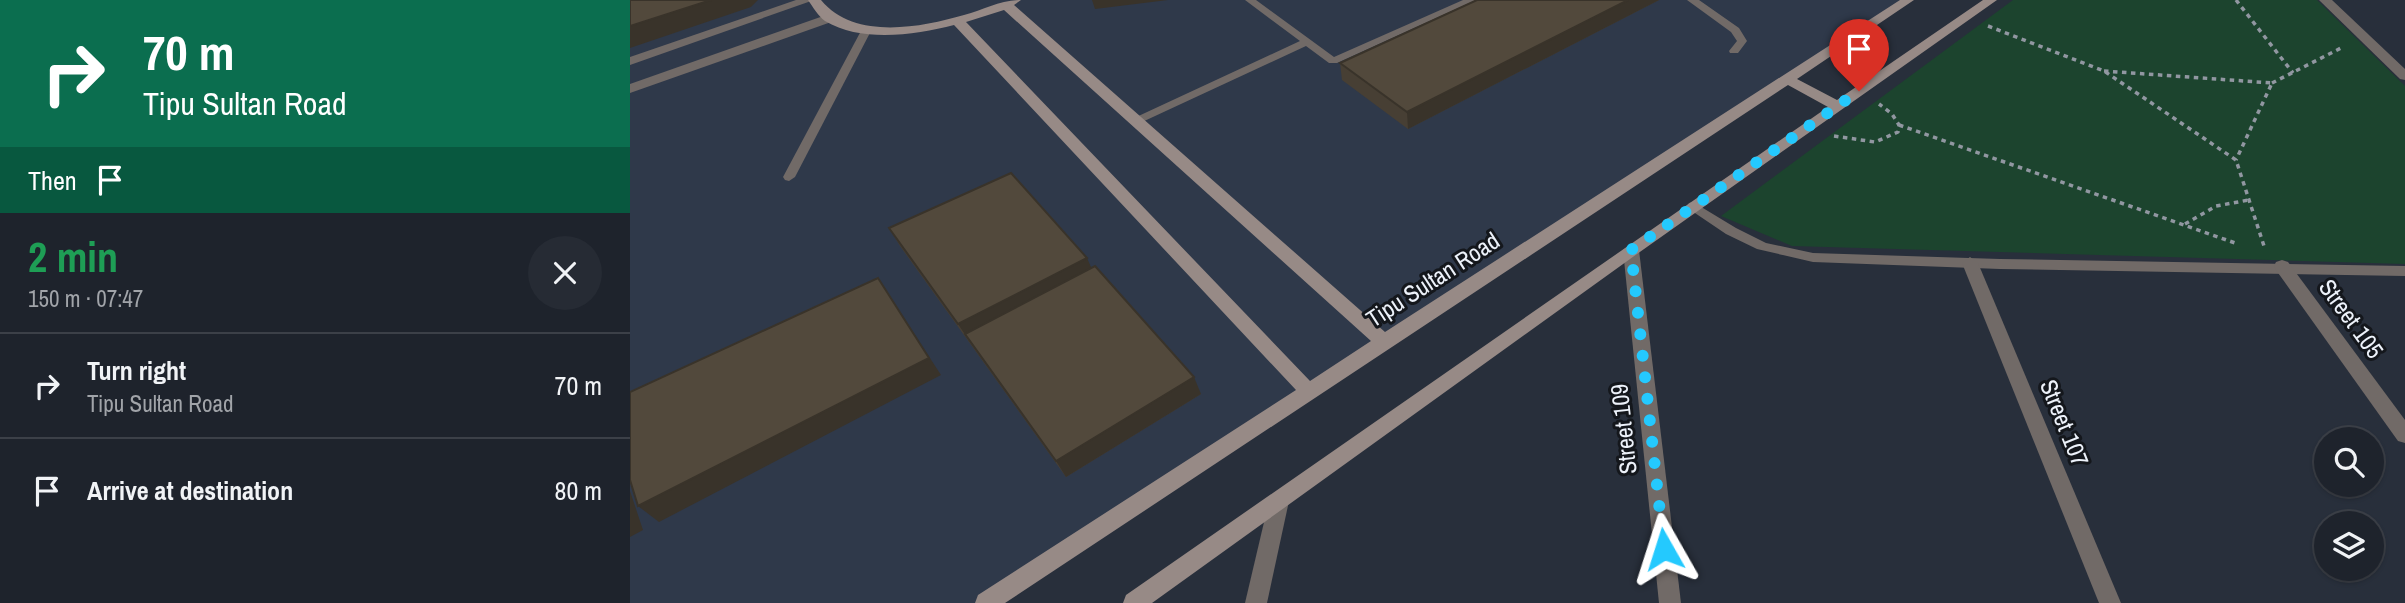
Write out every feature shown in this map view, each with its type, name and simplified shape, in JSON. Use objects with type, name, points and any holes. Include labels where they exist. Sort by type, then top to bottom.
[{"type":"street","points":[[630,61],[808,0]]},
{"type":"street","points":[[814,0],[818,9],[829,18],[867,29],[895,30],[958,22],[1011,2],[1136,121],[1383,341]]},
{"type":"street","name":"Tipu Sultan Road","points":[[986,603],[1908,0]]},
{"type":"street","points":[[1134,603],[1693,206],[1991,0]]},
{"type":"street","points":[[2325,0],[2405,76]]},
{"type":"street","points":[[630,89],[829,18]]},
{"type":"street","points":[[958,22],[1308,391]]},
{"type":"street","points":[[1788,80],[1838,106]]},
{"type":"street","name":"Street 109","points":[[1631,250],[1670,603]]},
{"type":"street","name":"Street 107","points":[[1970,263],[2110,603]]},
{"type":"street","name":"Street 105","points":[[2282,266],[2405,435]]},
{"type":"street","points":[[1256,603],[1279,501]]},
{"type":"lane","points":[[1250,0],[1333,61],[1471,0]]},
{"type":"lane","points":[[1692,0],[1735,30],[1742,41],[1734,51]]},
{"type":"lane","points":[[789,177],[867,29]]},
{"type":"lane","points":[[1136,121],[1305,43]]},
{"type":"lane","points":[[1693,206],[1733,233],[1760,245],[1798,256],[1970,263],[2282,266],[2405,271]]},
{"type":"path","points":[[2236,0],[2293,73]]},
{"type":"path","points":[[1981,24],[2104,71],[2236,160],[2267,254],[2256,250]]},
{"type":"path","points":[[2104,71],[2272,83],[2353,43]]},
{"type":"path","points":[[2236,160],[2272,83]]},
{"type":"path","points":[[1875,102],[1892,114],[1899,125],[2244,246]]},
{"type":"path","points":[[1830,135],[1845,140],[1875,142],[1898,132],[1899,125]]},
{"type":"path","points":[[2185,225],[2216,206],[2249,200]]},
{"type":"shaded area","points":[[630,0],[1908,0],[986,603],[630,603]]},
{"type":"green space","points":[[2013,0],[2317,0],[2405,86],[2405,264],[1792,246],[1721,216]]},
{"type":"building","points":[[630,0],[711,0],[630,26]]},
{"type":"building","points":[[1477,0],[1628,0],[1407,112],[1340,63]]},
{"type":"building","points":[[1011,173],[1087,258],[958,324],[889,228]]},
{"type":"building","points":[[1095,266],[1194,377],[1056,461],[965,334]]},
{"type":"building","points":[[878,278],[929,358],[638,506],[630,480],[630,392]]},
{"type":"route","points":[[1664,549],[1631,250],[1859,91]]}]
